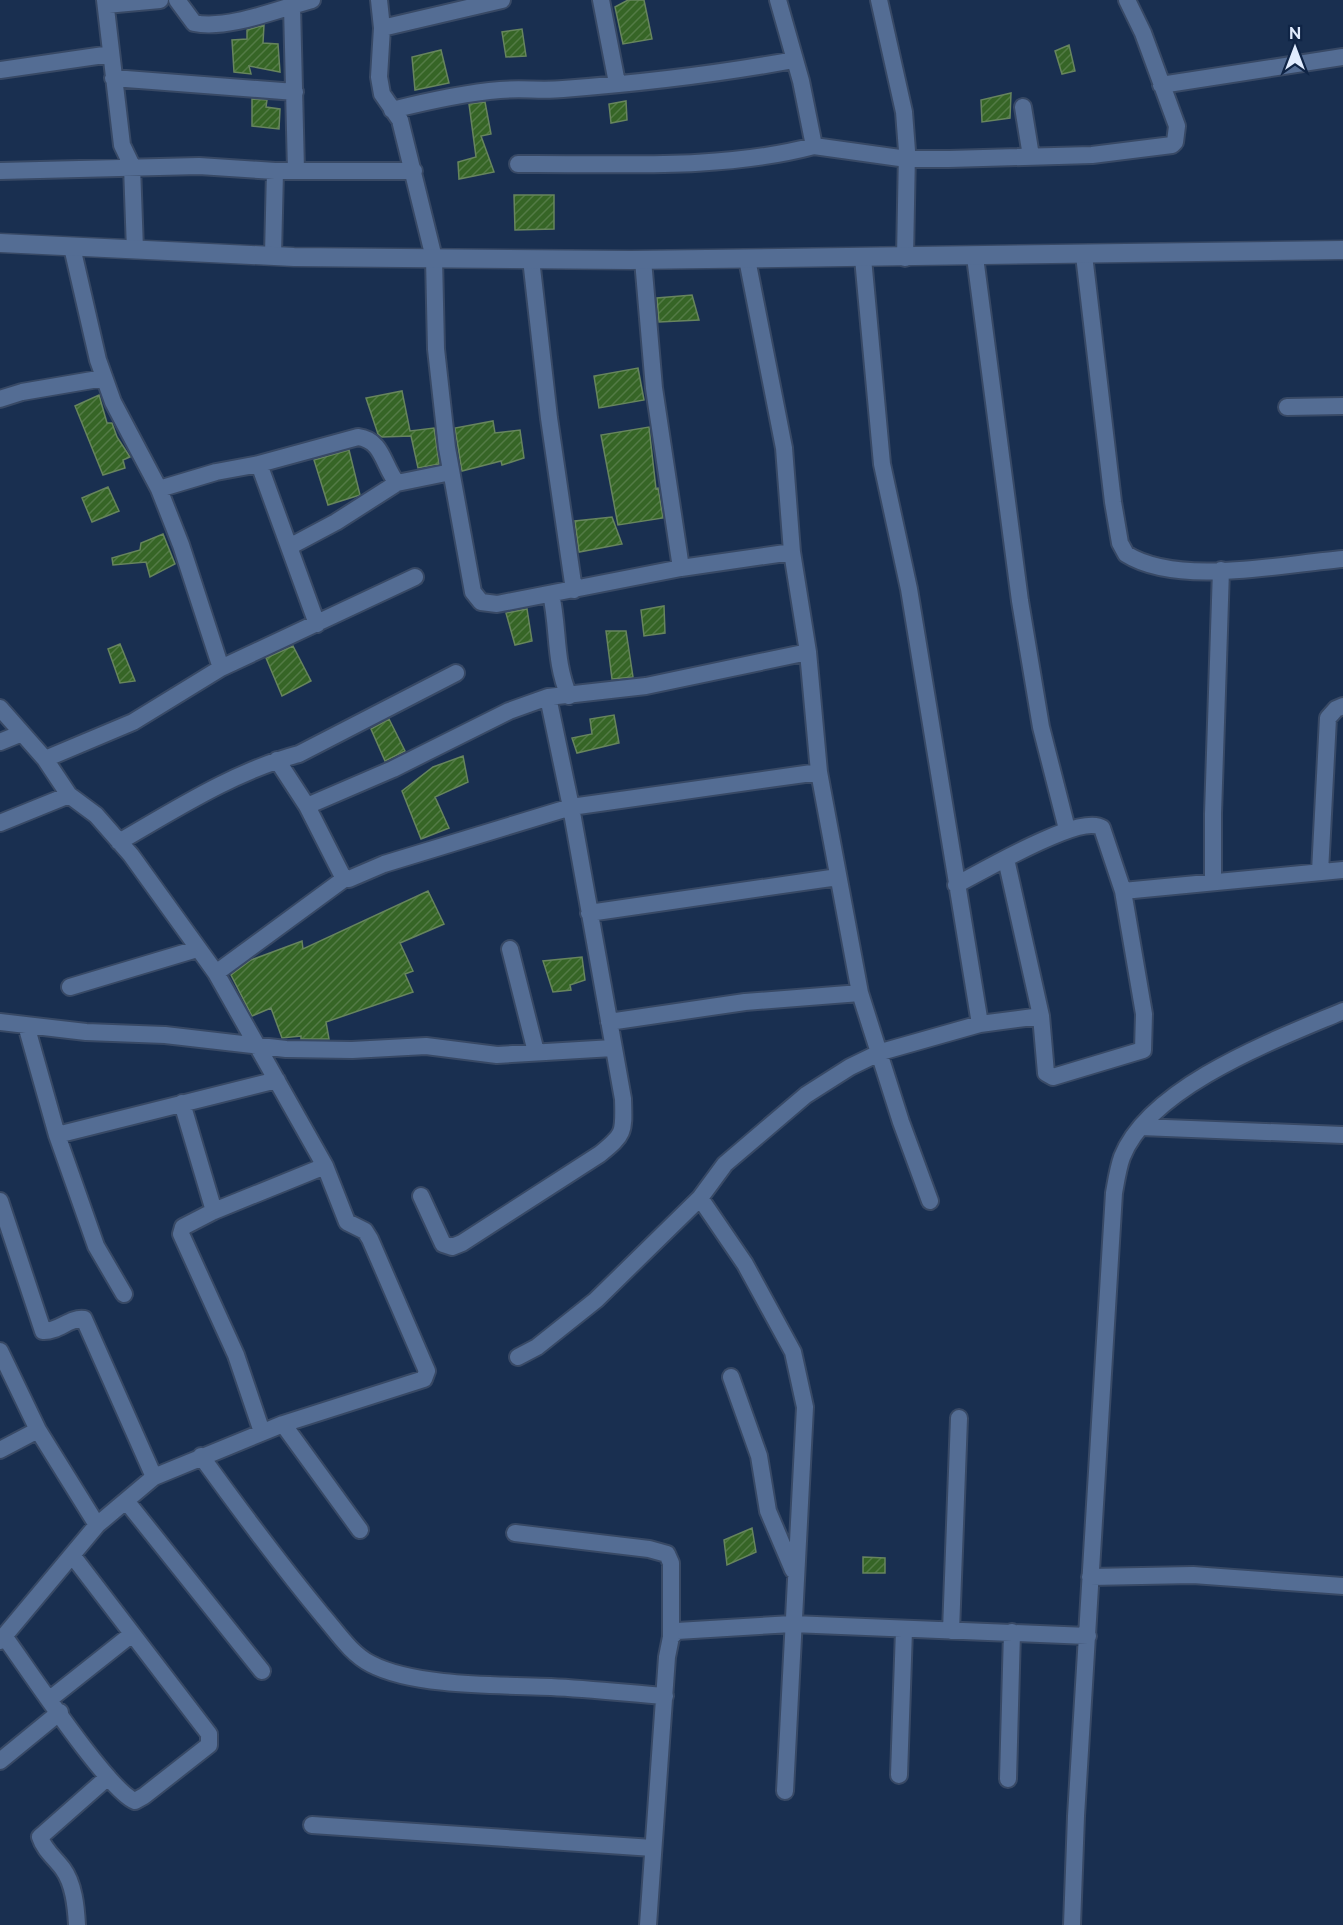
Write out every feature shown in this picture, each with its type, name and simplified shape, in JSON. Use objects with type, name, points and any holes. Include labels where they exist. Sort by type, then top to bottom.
[{"type":"street","points":[[135,249],[132,166],[122,145],[106,2],[160,0]]},
{"type":"street","points":[[177,0],[194,23],[204,25],[223,24],[312,0]]},
{"type":"street","points":[[379,0],[382,28],[379,77],[382,94],[400,120],[434,258],[436,349],[451,472],[467,563],[474,592],[481,602],[497,604],[681,568],[792,552]]},
{"type":"street","points":[[382,28],[500,0]]},
{"type":"street","points":[[601,0],[617,83]]},
{"type":"street","points":[[778,0],[801,81],[814,146]]},
{"type":"street","points":[[879,0],[904,112],[907,159],[904,258]]},
{"type":"street","points":[[518,164],[680,162],[755,158],[814,146],[907,159],[1103,154],[1172,145],[1175,142],[1177,126],[1129,0]]},
{"type":"street","points":[[292,6],[296,171]]},
{"type":"street","points":[[0,70],[111,54]]},
{"type":"street","points":[[1161,85],[1343,57]]},
{"type":"street","points":[[392,110],[448,97],[501,90],[561,89],[715,75],[794,60]]},
{"type":"street","points":[[113,78],[295,92]]},
{"type":"street","points":[[1023,107],[1031,156]]},
{"type":"street","points":[[0,171],[199,166],[275,171],[414,171]]},
{"type":"street","points":[[273,255],[275,171]]},
{"type":"street","points":[[0,243],[273,255],[643,260],[1343,250]]},
{"type":"street","points":[[72,247],[104,378],[113,402],[159,489],[181,545],[221,668]]},
{"type":"street","points":[[1084,255],[1120,543],[1126,554],[1163,570],[1193,573],[1343,559]]},
{"type":"street","points":[[975,257],[1020,601],[1041,727],[1067,829]]},
{"type":"street","points":[[863,258],[882,464],[909,589],[980,1024]]},
{"type":"street","points":[[531,259],[549,418],[574,590]]},
{"type":"street","points":[[747,259],[784,448],[792,552],[808,652],[819,772],[860,993],[881,1052],[901,1122],[930,1201]]},
{"type":"street","points":[[643,260],[654,388],[681,568]]},
{"type":"street","points":[[0,399],[22,392],[104,378]]},
{"type":"street","points":[[1287,407],[1343,406]]},
{"type":"street","points":[[159,489],[216,472],[259,464],[358,437],[368,438],[376,443],[397,483]]},
{"type":"street","points":[[259,464],[317,624]]},
{"type":"street","points":[[289,547],[336,522],[397,483],[451,472]]},
{"type":"street","points":[[1213,881],[1221,570]]},
{"type":"street","points":[[45,759],[133,722],[221,668],[415,577]]},
{"type":"street","points":[[551,594],[556,618],[556,653],[560,675],[569,696]]},
{"type":"street","points":[[307,806],[393,769],[509,711],[548,697],[646,686],[808,652]]},
{"type":"street","points":[[119,842],[201,796],[277,760],[299,754],[456,673]]},
{"type":"street","points":[[421,1196],[443,1244],[452,1247],[462,1244],[600,1154],[620,1138],[624,1122],[623,1100],[571,807],[548,697]]},
{"type":"street","points":[[1320,872],[1328,718],[1336,709],[1343,706]]},
{"type":"street","points":[[0,708],[45,759],[69,795],[96,815],[119,842],[216,973],[325,1166],[347,1222],[365,1231],[370,1239],[427,1371],[424,1379],[283,1424],[154,1477],[97,1525],[2,1638],[108,1778],[126,1797],[135,1801],[144,1797],[209,1745],[209,1734],[72,1555]]},
{"type":"street","points":[[0,742],[22,733]]},
{"type":"street","points":[[277,760],[307,806],[344,879]]},
{"type":"street","points":[[216,973],[344,879],[571,807],[819,772]]},
{"type":"street","points":[[0,823],[69,795]]},
{"type":"street","points":[[956,885],[1006,859],[1067,829],[1092,823],[1102,828],[1123,891],[1144,1014],[1143,1050],[1050,1077],[1046,1073],[1041,1016],[1006,859]]},
{"type":"street","points":[[1123,891],[1343,870]]},
{"type":"street","points":[[589,914],[838,877]]},
{"type":"street","points":[[70,987],[197,949]]},
{"type":"street","points":[[510,949],[536,1052]]},
{"type":"street","points":[[609,1022],[746,1002],[860,993]]},
{"type":"street","points":[[1072,1925],[1076,1816],[1114,1193],[1122,1157],[1141,1127],[1175,1096],[1228,1060],[1343,1011]]},
{"type":"street","points":[[518,1358],[537,1347],[597,1300],[700,1198],[725,1164],[806,1095],[850,1067],[881,1052],[980,1024],[1041,1016]]},
{"type":"street","points":[[0,1022],[86,1032],[165,1035],[258,1046],[322,1050],[426,1046],[497,1055],[613,1048]]},
{"type":"street","points":[[26,1025],[57,1134],[96,1246],[123,1294]]},
{"type":"street","points":[[57,1134],[277,1080]]},
{"type":"street","points":[[182,1103],[214,1211]]},
{"type":"street","points":[[1141,1127],[1343,1136]]},
{"type":"street","points":[[262,1432],[236,1355],[181,1234],[183,1227],[214,1211],[325,1166]]},
{"type":"street","points":[[700,1198],[745,1264],[793,1352],[805,1407],[785,1791]]},
{"type":"street","points":[[0,1202],[43,1331],[49,1331],[78,1318],[84,1319],[154,1477]]},
{"type":"street","points":[[0,1351],[38,1430],[97,1525]]},
{"type":"street","points":[[731,1377],[759,1456],[768,1511],[795,1574]]},
{"type":"street","points":[[951,1631],[959,1418]]},
{"type":"street","points":[[283,1424],[360,1530]]},
{"type":"street","points":[[0,1450],[38,1430]]},
{"type":"street","points":[[201,1456],[263,1542],[306,1595],[351,1648],[371,1664],[407,1676],[470,1683],[665,1696]]},
{"type":"street","points":[[127,1502],[262,1671]]},
{"type":"street","points":[[515,1533],[649,1549],[667,1554],[671,1563],[671,1636],[648,1925]]},
{"type":"street","points":[[1090,1577],[1193,1575],[1343,1586]]},
{"type":"street","points":[[671,1636],[686,1630],[792,1624],[1088,1636]]},
{"type":"street","points":[[899,1775],[904,1629]]},
{"type":"street","points":[[1008,1779],[1012,1632]]},
{"type":"street","points":[[0,1761],[132,1634]]},
{"type":"street","points":[[77,1925],[75,1900],[64,1871],[42,1844],[40,1837],[108,1778]]},
{"type":"street","points":[[312,1824],[653,1848]]},
{"type":"building","points":[[628,0],[644,0],[652,39],[623,44],[615,7]]},
{"type":"building","points":[[264,25],[263,43],[278,44],[280,72],[249,66],[251,74],[234,72],[232,40],[247,39],[247,30]]},
{"type":"building","points":[[522,29],[526,56],[506,57],[502,32]]},
{"type":"building","points":[[1069,45],[1075,71],[1062,74],[1055,51]]},
{"type":"building","points":[[441,50],[449,83],[415,90],[412,57]]},
{"type":"building","points":[[1011,93],[1010,118],[982,122],[981,100]]},
{"type":"building","points":[[252,99],[267,100],[266,107],[280,109],[279,129],[252,126]]},
{"type":"building","points":[[626,101],[627,120],[611,123],[609,104]]},
{"type":"building","points":[[485,102],[491,134],[481,136],[494,172],[459,179],[458,162],[476,157],[469,104]]},
{"type":"building","points":[[514,195],[554,195],[554,229],[515,230]]},
{"type":"building","points":[[692,295],[699,320],[659,322],[657,298]]},
{"type":"building","points":[[638,368],[644,400],[599,408],[594,376]]},
{"type":"building","points":[[402,391],[410,431],[434,428],[439,464],[418,468],[411,436],[382,437],[378,434],[366,398]]},
{"type":"building","points":[[99,395],[107,423],[112,423],[117,437],[130,457],[123,460],[125,468],[103,475],[75,406]]},
{"type":"building","points":[[493,421],[495,433],[520,430],[524,458],[502,465],[501,461],[462,471],[455,428]]},
{"type":"building","points":[[649,427],[656,489],[658,488],[663,518],[618,525],[601,435]]},
{"type":"building","points":[[349,450],[360,495],[328,505],[314,460]]},
{"type":"building","points":[[108,487],[119,511],[92,522],[82,498]]},
{"type":"building","points":[[612,517],[622,544],[579,552],[575,521]]},
{"type":"building","points":[[163,534],[175,564],[150,577],[146,562],[113,565],[112,558],[140,550],[141,543]]},
{"type":"building","points":[[664,606],[665,633],[644,636],[641,610]]},
{"type":"building","points":[[527,609],[532,641],[515,645],[506,613]]},
{"type":"building","points":[[606,631],[626,631],[633,677],[612,679]]},
{"type":"building","points":[[120,644],[135,681],[120,683],[108,649]]},
{"type":"building","points":[[293,646],[311,681],[282,696],[266,658]]},
{"type":"building","points":[[614,715],[619,743],[577,753],[572,738],[592,734],[590,719]]},
{"type":"building","points":[[389,719],[405,751],[385,761],[371,729]]},
{"type":"building","points":[[463,756],[468,782],[435,797],[449,828],[421,839],[402,791],[433,767]]},
{"type":"building","points":[[428,891],[444,924],[400,943],[413,971],[405,974],[413,992],[326,1022],[329,1039],[301,1039],[301,1036],[282,1038],[271,1008],[252,1016],[231,975],[251,960],[302,941],[303,949]]},
{"type":"building","points":[[582,957],[585,980],[570,985],[571,990],[553,992],[543,961]]},
{"type":"building","points":[[752,1528],[756,1552],[727,1565],[724,1540]]},
{"type":"building","points":[[863,1557],[885,1558],[885,1573],[863,1573]]}]
